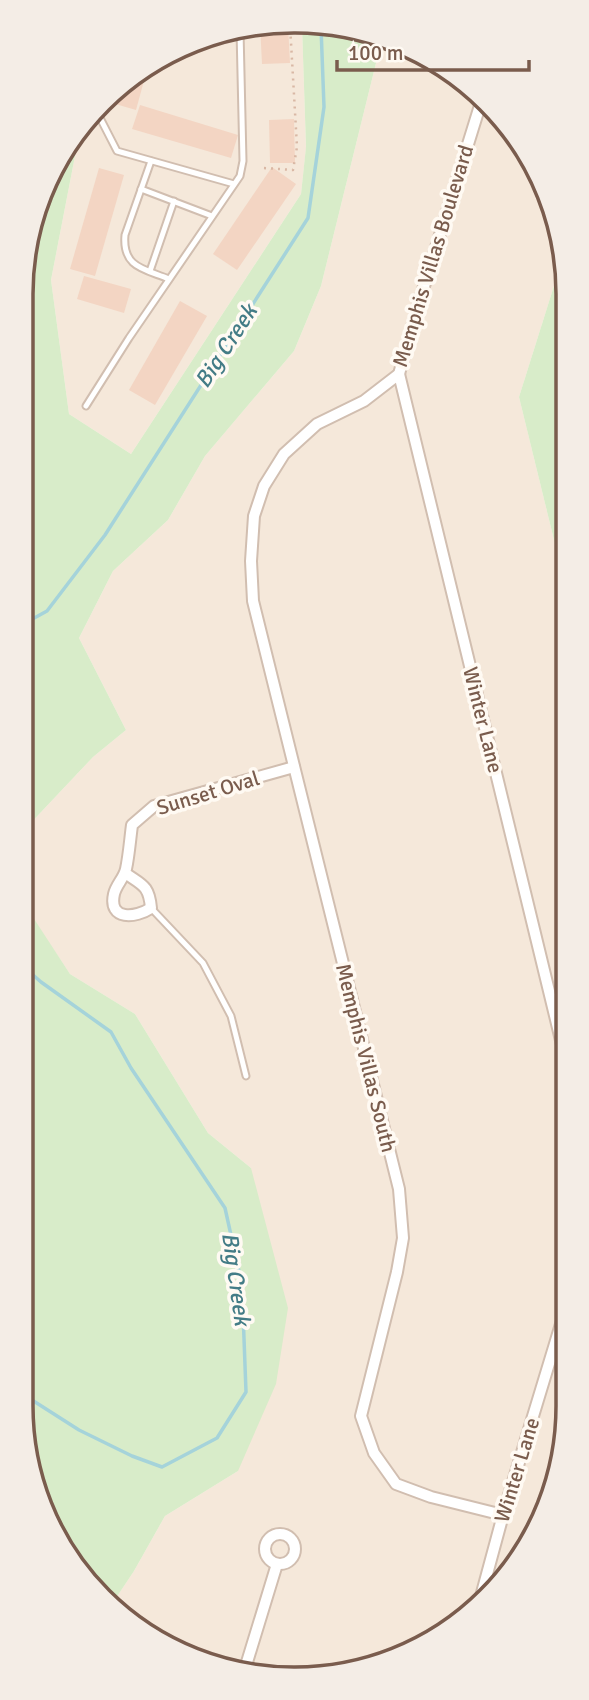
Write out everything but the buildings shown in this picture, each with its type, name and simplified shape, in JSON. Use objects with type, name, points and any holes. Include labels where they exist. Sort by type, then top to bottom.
[{"type":"street","name":"Memphis Villas Boulevard","points":[[254,516],[264,486],[284,454],[317,424],[364,401],[399,374],[479,110]]},
{"type":"street","name":"Winter Lane","points":[[399,374],[556,1020]]},
{"type":"street","name":"Memphis Villas South","points":[[254,516],[251,561],[253,601],[398,1189],[402,1238],[397,1272],[361,1416],[374,1453],[396,1484],[431,1497],[503,1515]]},
{"type":"street","name":"Sunset Oval","points":[[151,908],[143,914],[127,916],[118,912],[114,905],[113,896],[125,873],[132,825],[155,806],[294,767]]},
{"type":"street","points":[[125,873],[145,886],[151,908]]},
{"type":"street","name":"Winter Lane","points":[[484,1585],[556,1341]]},
{"type":"street","points":[[247,1663],[277,1564]]},
{"type":"lane","points":[[86,407],[129,338],[240,176],[243,161],[240,39]]},
{"type":"lane","points":[[101,119],[117,151],[234,184]]},
{"type":"lane","points":[[151,160],[125,236],[124,247],[136,266],[169,279]]},
{"type":"lane","points":[[141,189],[212,216]]},
{"type":"lane","points":[[150,271],[174,201]]},
{"type":"lane","points":[[151,908],[203,963],[231,1016],[246,1076]]},
{"type":"path","points":[[264,168],[293,170],[297,147],[290,33]]},
{"type":"shaded area","points":[[302,33],[306,148],[301,194],[131,454],[69,414],[51,280],[76,151],[98,122],[122,98],[164,68],[211,47],[260,35]]},
{"type":"shaded area","points":[[384,49],[425,68],[454,87],[491,122],[512,149],[529,179],[547,227],[554,260],[555,282],[519,397],[556,548],[554,1440],[542,1489],[521,1536],[491,1578],[454,1613],[410,1640],[362,1658],[329,1665],[260,1665],[227,1658],[179,1640],[149,1623],[117,1597],[165,1516],[238,1471],[251,1168],[208,1133],[135,1014],[70,974],[33,919],[33,821],[93,757],[126,730],[79,638],[113,571],[168,520],[205,456],[294,351],[321,286],[377,59]]},
{"type":"green space","points":[[302,33],[345,38],[384,49],[377,59],[321,286],[294,351],[205,456],[168,520],[113,571],[79,638],[126,730],[93,757],[33,821],[33,294],[38,244],[53,195],[76,151],[51,280],[69,414],[131,454],[301,194],[306,147]]},
{"type":"green space","points":[[555,282],[556,548],[519,397]]},
{"type":"green space","points":[[33,917],[70,974],[135,1014],[208,1133],[251,1168],[288,1308],[276,1384],[238,1471],[165,1516],[117,1597],[87,1565],[68,1536],[53,1505],[35,1440]]},
{"type":"waterway","name":"Big Creek","points":[[33,619],[47,611],[105,535],[308,218],[324,107],[321,35]]},
{"type":"waterway","name":"Big Creek","points":[[33,975],[111,1032],[131,1068],[225,1208],[242,1285],[246,1392],[217,1438],[162,1467],[132,1456],[79,1430],[33,1401]]}]
